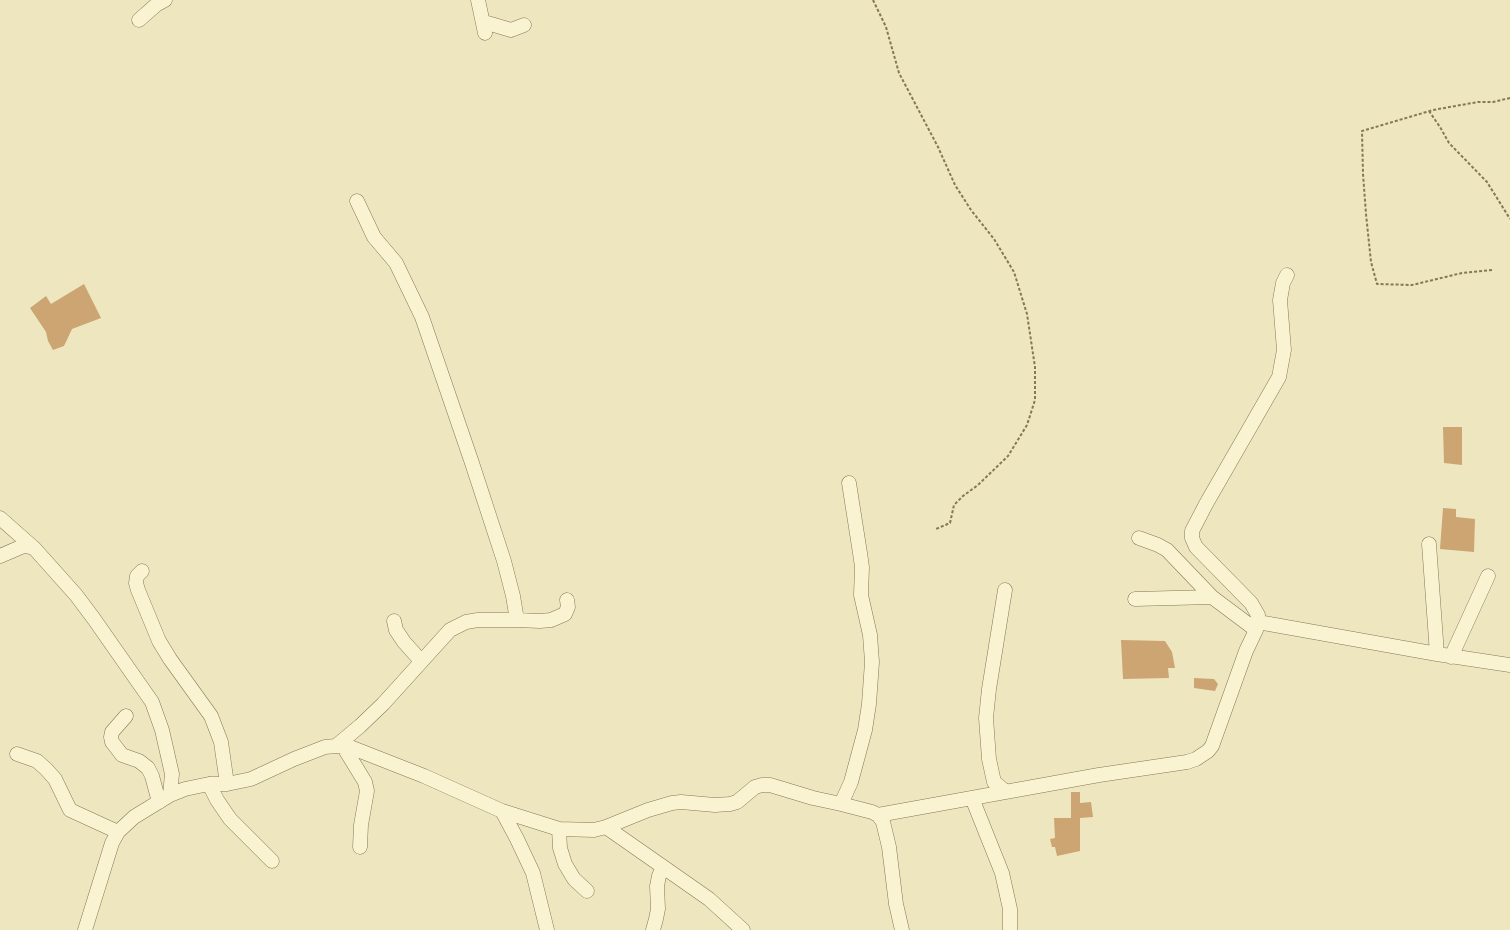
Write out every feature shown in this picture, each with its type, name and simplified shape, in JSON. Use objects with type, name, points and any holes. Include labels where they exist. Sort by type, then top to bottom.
[{"type":"street","points":[[139,20],[165,0]]},
{"type":"street","points":[[478,0],[484,28],[510,30],[524,25]]},
{"type":"street","points":[[357,201],[374,237],[396,263],[427,331],[504,561],[513,596],[517,620]]},
{"type":"street","points":[[85,930],[112,843],[118,832],[134,817],[164,799],[185,789],[209,784],[227,784],[251,779],[310,752],[339,746],[350,747],[424,776],[502,811],[559,829],[594,830],[606,827],[648,810],[672,803],[681,802],[715,805],[730,804],[737,802],[755,787],[762,785],[770,785],[814,798],[865,810],[878,815],[1099,775],[1187,762],[1203,755],[1212,746],[1246,651],[1257,626],[1258,615],[1251,604],[1196,547],[1192,538],[1192,532],[1206,504],[1279,376],[1284,350],[1280,300],[1283,283],[1287,274]]},
{"type":"street","points":[[841,804],[852,782],[865,730],[869,704],[872,662],[870,635],[862,595],[862,567],[849,483]]},
{"type":"street","points":[[0,518],[34,548],[76,594],[152,702],[162,730],[172,774],[164,799]]},
{"type":"street","points":[[1139,538],[1167,550],[1212,597],[1257,626],[1510,665]]},
{"type":"street","points":[[1429,544],[1444,655]]},
{"type":"street","points":[[0,556],[21,547],[26,546],[34,548]]},
{"type":"street","points":[[142,571],[138,576],[136,583],[159,641],[202,702],[217,729],[221,742],[227,784]]},
{"type":"street","points":[[1444,655],[1488,576]]},
{"type":"street","points":[[1005,590],[989,689],[986,718],[989,760],[994,782],[1006,792]]},
{"type":"street","points":[[1135,599],[1212,597]]},
{"type":"street","points":[[339,746],[373,714],[450,630],[458,624],[478,620],[540,621],[558,618],[567,612],[567,600]]},
{"type":"street","points":[[394,621],[396,630],[404,642],[421,661]]},
{"type":"street","points":[[126,716],[112,732],[112,742],[122,755],[140,761],[148,768],[164,799]]},
{"type":"street","points":[[339,746],[365,782],[368,791],[361,825],[360,847]]},
{"type":"street","points":[[17,754],[29,757],[46,769],[55,779],[70,810],[118,832]]},
{"type":"street","points":[[209,784],[217,800],[230,819],[272,861]]},
{"type":"street","points":[[972,798],[1002,873],[1010,909],[1010,930]]},
{"type":"street","points":[[502,811],[533,873],[548,930]]},
{"type":"street","points":[[878,815],[883,822],[889,847],[896,904],[902,930]]},
{"type":"street","points":[[606,827],[709,899],[743,930]]},
{"type":"street","points":[[559,829],[560,848],[565,864],[574,879],[587,891]]},
{"type":"street","points":[[653,930],[658,909],[658,876],[663,867]]},
{"type":"path","points":[[874,0],[886,27],[899,73],[938,147],[955,185],[971,210],[994,239],[1014,272],[1027,314],[1035,367],[1035,400],[1027,425],[1008,456],[978,485],[954,505],[950,523],[936,530]]},
{"type":"path","points":[[1492,270],[1462,273],[1412,285],[1377,284],[1371,262],[1366,214],[1362,131],[1428,111],[1478,102],[1493,102],[1510,98]]},
{"type":"path","points":[[1428,111],[1440,127],[1449,143],[1487,182],[1510,219]]},
{"type":"building","points":[[84,284],[101,318],[72,329],[64,346],[53,350],[48,341],[46,332],[30,308],[46,296],[51,304]]},
{"type":"building","points":[[1443,427],[1462,427],[1462,465],[1444,463]]},
{"type":"building","points":[[1443,508],[1456,509],[1456,517],[1475,519],[1474,552],[1440,549]]},
{"type":"building","points":[[1121,640],[1165,641],[1172,652],[1175,668],[1168,668],[1169,678],[1123,679]]},
{"type":"building","points":[[1194,678],[1214,679],[1218,684],[1215,691],[1194,688]]},
{"type":"building","points":[[1071,792],[1080,792],[1080,803],[1091,802],[1093,817],[1080,818],[1080,851],[1057,856],[1055,847],[1052,847],[1050,839],[1055,838],[1054,818],[1071,818]]}]
